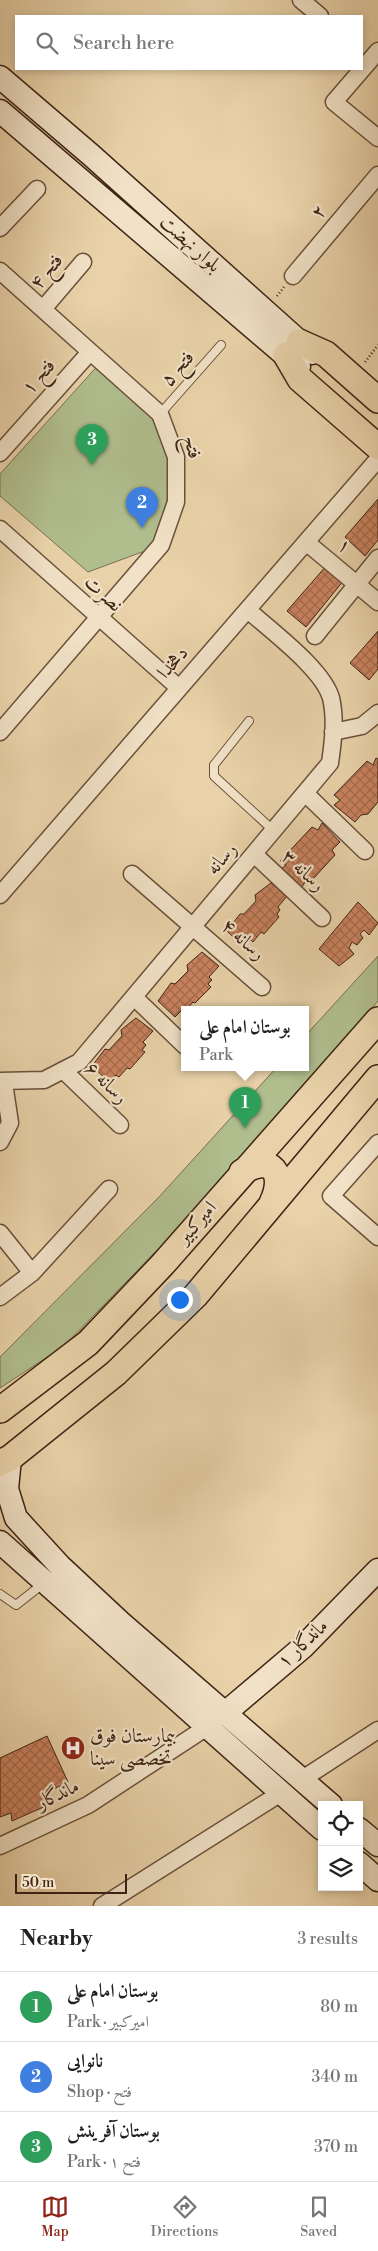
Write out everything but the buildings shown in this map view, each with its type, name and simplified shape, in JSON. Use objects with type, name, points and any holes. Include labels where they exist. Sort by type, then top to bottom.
[{"type":"main road","name":"بلوار نهضت","points":[[0,77],[92,155],[266,312],[293,349],[378,434]]},
{"type":"main road","name":"بلوار نهضت","points":[[0,111],[293,349],[378,412]]},
{"type":"main road","points":[[378,400],[326,354],[293,349],[300,379],[378,447]]},
{"type":"main road","name":"امیرکبیر","points":[[0,1410],[88,1343],[163,1264],[242,1172],[378,1020]]},
{"type":"main road","points":[[52,1574],[16,1518],[8,1489],[5,1461],[116,1373],[196,1295],[378,1078]]},
{"type":"main road","points":[[284,1127],[282,1139],[286,1150],[297,1157],[310,1156],[315,1152]]},
{"type":"main road","points":[[242,1172],[253,1165],[259,1164],[271,1168],[278,1178],[279,1185],[272,1203]]},
{"type":"main road","points":[[0,1542],[52,1574],[215,1720],[281,1793],[318,1825]]},
{"type":"main road","name":"ماندگار ۱","points":[[215,1720],[303,1647],[378,1570]]},
{"type":"main road","points":[[215,1720],[301,1780],[326,1801]]},
{"type":"main road","points":[[363,1832],[378,1845]]},
{"type":"main road","points":[[363,1867],[378,1880]]},
{"type":"street","points":[[301,0],[319,15]]},
{"type":"street","points":[[358,70],[334,102],[378,138]]},
{"type":"street","name":"۲","points":[[292,276],[378,175]]},
{"type":"street","points":[[0,228],[37,189]]},
{"type":"street","name":"فتح ۴","points":[[43,310],[83,262]]},
{"type":"street","name":"فتح","points":[[0,271],[160,414],[176,457],[176,502],[161,545],[0,732]]},
{"type":"street","name":"فتح ۱","points":[[0,453],[90,352]]},
{"type":"street","name":"دهخدا","points":[[0,895],[378,459]]},
{"type":"street","name":"نصرت","points":[[0,529],[98,618],[180,688]]},
{"type":"street","name":"۱","points":[[306,542],[378,602]]},
{"type":"street","points":[[315,636],[378,558]]},
{"type":"street","name":"رسانه","points":[[2,1082],[44,1080],[79,1062],[330,763],[333,732],[330,697],[318,675],[248,610]]},
{"type":"street","points":[[333,732],[362,726],[378,713]]},
{"type":"street","points":[[305,793],[365,852]]},
{"type":"street","name":"رسانه ۳","points":[[254,854],[322,918]]},
{"type":"street","name":"رسانه ۴","points":[[132,874],[262,987]]},
{"type":"street","points":[[134,998],[181,1042]]},
{"type":"street","name":"رسانه ۶","points":[[63,1070],[120,1125]]},
{"type":"street","points":[[0,1142],[10,1123],[2,1082]]},
{"type":"street","points":[[378,1143],[331,1196],[378,1237]]},
{"type":"street","points":[[0,1296],[32,1273],[109,1188]]},
{"type":"street","points":[[0,1233],[32,1273]]},
{"type":"street","name":"ماندگار","points":[[0,1846],[88,1805],[215,1720]]},
{"type":"street","points":[[301,1780],[378,1730]]},
{"type":"street","points":[[102,1906],[281,1793]]},
{"type":"lane","name":"۵ فتح","points":[[160,414],[221,345]]},
{"type":"lane","points":[[249,721],[214,765],[214,776],[274,831]]},
{"type":"lane","points":[[0,1594],[16,1605],[52,1574]]},
{"type":"path","points":[[266,312],[292,276]]},
{"type":"green space","points":[[101,362],[160,414],[176,457],[161,545],[88,572],[0,496],[0,474]]},
{"type":"green space","points":[[378,956],[378,1001],[330,1058],[199,1207],[64,1346],[0,1388],[0,1357],[159,1197],[273,1071],[309,1071],[309,1032]]},
{"type":"place","name":"بوستان آفرینش","points":[[92,465]]},
{"type":"place","name":"نانوایی","points":[[142,528]]},
{"type":"place","name":"بوستان امام علی","points":[[245,1128]]},
{"type":"place","name":"بیمارستان فوق تخصصی سینا","points":[[73,1748]]}]
